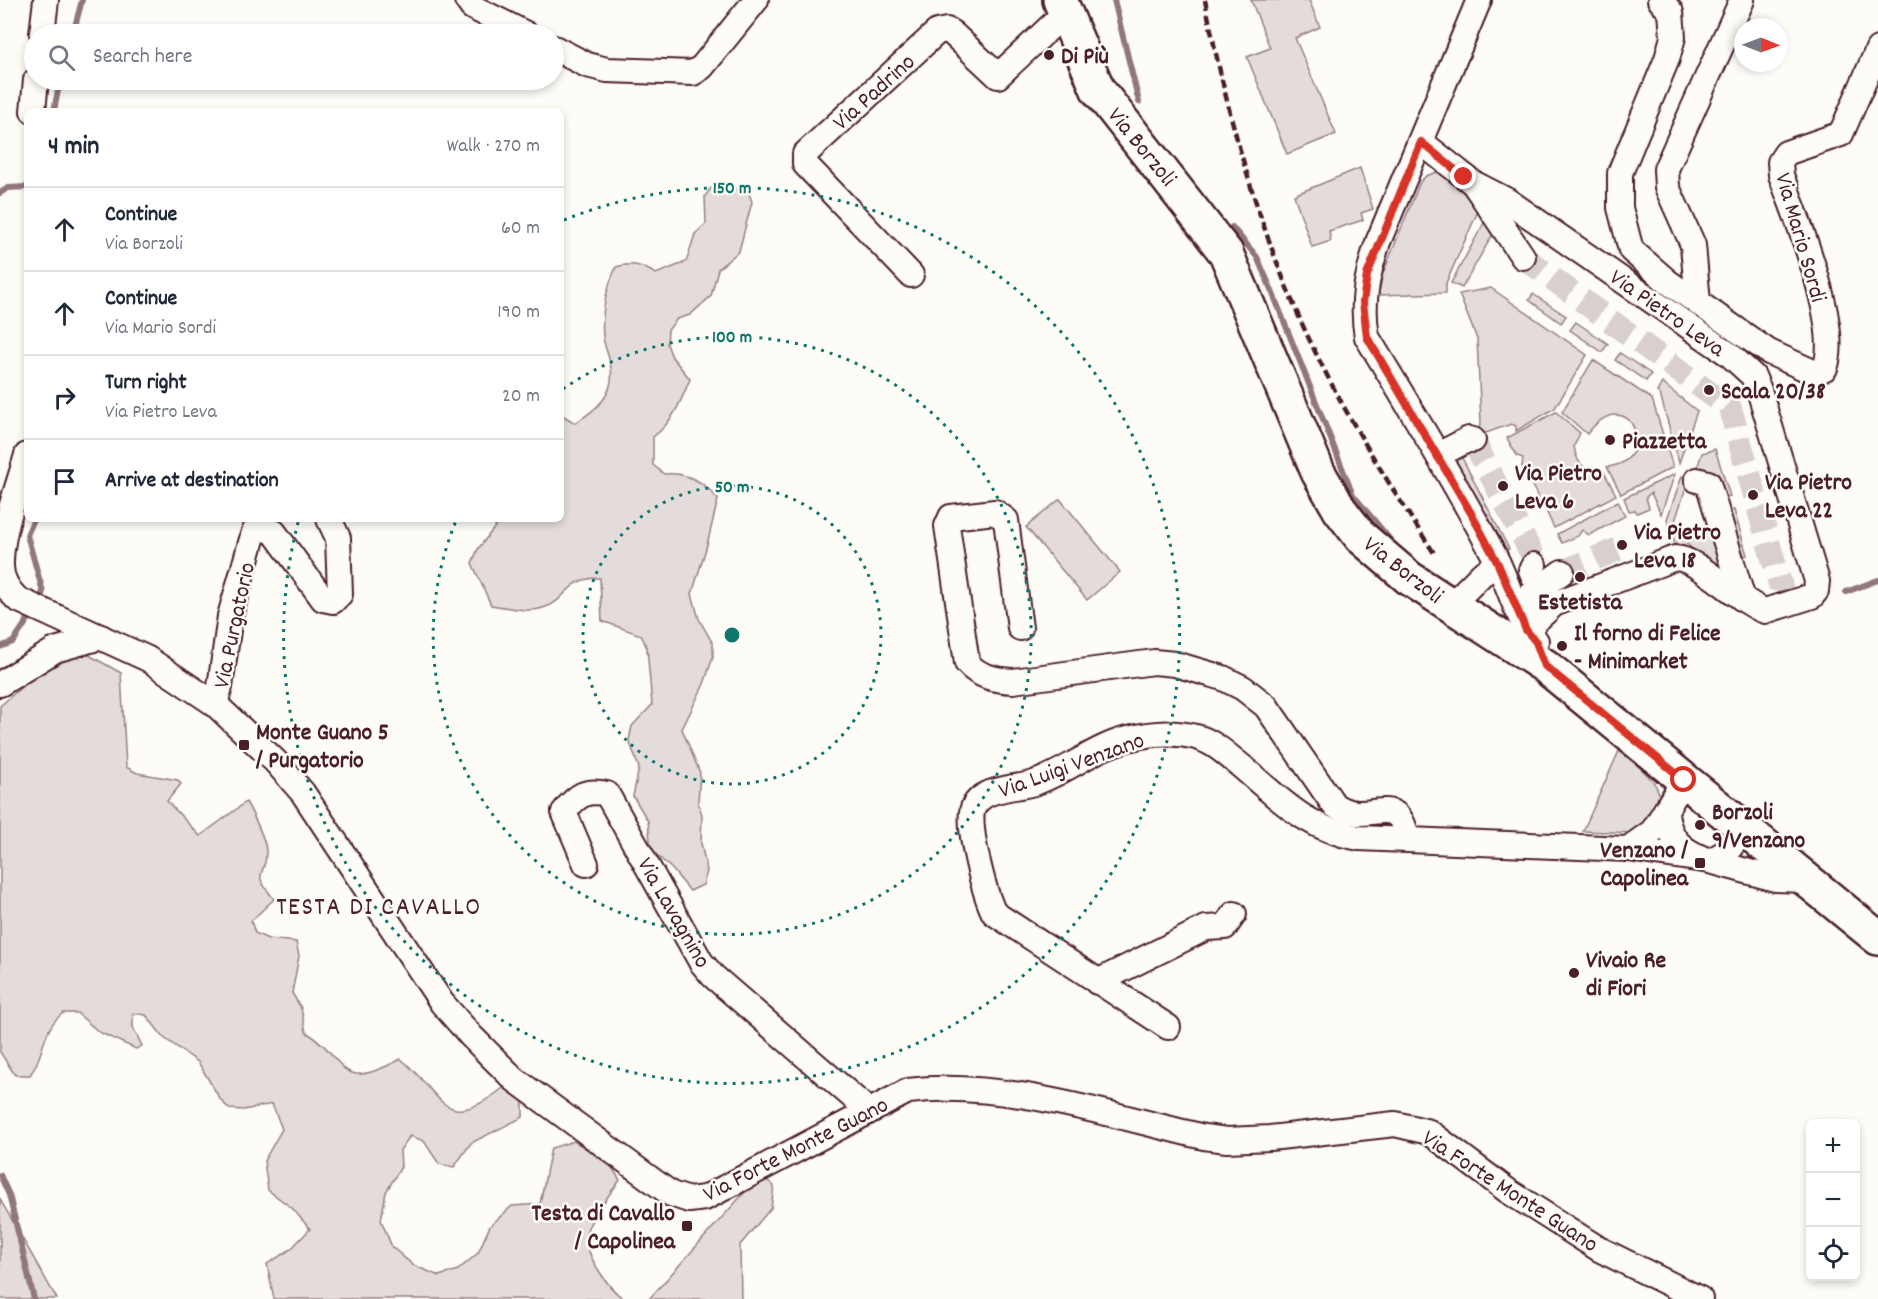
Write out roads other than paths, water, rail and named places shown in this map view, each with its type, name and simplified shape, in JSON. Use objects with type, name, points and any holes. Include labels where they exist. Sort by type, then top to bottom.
[{"type":"main road","name":"Via Borzoli","points":[[1062,6],[1098,90],[1226,253],[1328,490],[1350,523],[1378,553],[1545,666],[1878,938]]},
{"type":"street","points":[[43,24],[46,0]]},
{"type":"street","points":[[467,0],[472,7],[506,24]]},
{"type":"street","points":[[564,53],[587,65],[607,70],[693,73],[702,67],[756,0]]},
{"type":"street","points":[[1479,0],[1367,275],[1363,316],[1367,337],[1438,455],[1498,564],[1526,630],[1536,642],[1545,666]]},
{"type":"street","name":"Via Mario Sordi","points":[[1660,0],[1671,12],[1673,37],[1667,59],[1620,173],[1620,208],[1631,250],[1668,282],[1768,352],[1815,373],[1825,368],[1830,357],[1814,265],[1781,175],[1780,162],[1786,153],[1841,134],[1878,48]]},
{"type":"street","points":[[1698,303],[1693,245],[1667,187],[1666,169],[1742,0]]},
{"type":"street","name":"Via Padrino","points":[[911,275],[805,164],[805,154],[938,32],[947,30],[952,33],[998,76],[1062,6]]},
{"type":"street","points":[[33,108],[35,90]]},
{"type":"street","name":"Via Pietro Leva","points":[[1421,142],[1473,183],[1508,201],[1550,229],[1730,355],[1753,376],[1817,581],[1816,591],[1812,596],[1765,611],[1747,602],[1681,558],[1675,558],[1554,604],[1526,630]]},
{"type":"street","points":[[1473,183],[1523,257]]},
{"type":"street","points":[[1438,455],[1469,439],[1473,440]]},
{"type":"street","name":"Via Forte Monte Guano","points":[[24,467],[3,548],[1,567],[6,587],[17,599],[148,659],[215,704],[275,761],[303,793],[442,1003],[472,1037],[514,1079],[671,1194],[689,1200],[705,1198],[908,1091],[951,1088],[1007,1092],[1204,1137],[1227,1140],[1270,1138],[1395,1124],[1429,1132],[1508,1191],[1599,1249],[1700,1299]]},
{"type":"street","points":[[1697,480],[1708,483],[1747,602],[1780,592]]},
{"type":"street","points":[[1020,628],[1006,520],[995,512],[951,517],[947,526],[967,663],[977,672],[994,680],[1013,681],[1154,662],[1201,670],[1223,678],[1243,688],[1266,706],[1334,805],[1347,812],[1364,815],[1384,811],[1396,812],[1401,817],[1407,839]]},
{"type":"street","name":"Via Purgatorio","points":[[215,704],[220,687],[230,616],[254,532],[263,528],[274,532],[323,600],[333,601],[340,594],[338,549],[331,522]]},
{"type":"street","points":[[1452,605],[1482,574],[1498,564]]},
{"type":"street","points":[[1516,606],[1547,574]]},
{"type":"street","points":[[0,684],[55,650],[101,637]]},
{"type":"street","name":"Via Luigi Venzano","points":[[1168,1027],[994,914],[986,894],[971,822],[973,807],[982,796],[1049,777],[1105,747],[1124,740],[1155,733],[1182,734],[1203,739],[1224,752],[1314,825],[1338,834],[1359,838],[1628,849],[1710,861],[1775,879],[1806,880]]},
{"type":"street","points":[[1628,849],[1645,839],[1666,813],[1684,780]]},
{"type":"street","name":"Via Lavagnino","points":[[586,864],[564,812],[574,799],[593,790],[607,794],[701,962],[712,976],[869,1111]]},
{"type":"street","points":[[1666,813],[1668,828],[1674,840],[1694,855],[1710,861],[1728,851],[1743,828]]},
{"type":"street","points":[[1097,982],[1206,928],[1224,927],[1234,914]]},
{"type":"waterway","points":[[76,24],[82,0]]},
{"type":"waterway","points":[[1114,0],[1139,102]]},
{"type":"waterway","points":[[55,108],[58,90]]},
{"type":"waterway","points":[[0,193],[8,188],[24,187]]},
{"type":"waterway","points":[[1232,227],[1257,257],[1353,495],[1397,548]]},
{"type":"waterway","points":[[33,522],[27,535],[43,592],[38,603]]},
{"type":"waterway","points":[[1846,592],[1878,580]]},
{"type":"waterway","points":[[0,647],[13,642],[33,612]]},
{"type":"waterway","points":[[0,1175],[9,1195],[34,1299]]},
{"type":"tunnel","points":[[1523,257],[1730,408],[1781,587],[1780,592]]},
{"type":"tunnel","points":[[1473,440],[1534,558],[1534,565]]},
{"type":"tunnel","points":[[1562,572],[1621,548]]},
{"type":"railway","points":[[1205,0],[1220,74],[1249,182],[1287,288],[1335,391],[1373,457],[1434,553]]},
{"type":"place","name":"Di Più","points":[[1049,55]]},
{"type":"place","name":"Scala 20/38","points":[[1709,390]]},
{"type":"place","name":"Piazzetta","points":[[1610,440]]},
{"type":"place","name":"Via Pietro Leva 6","points":[[1503,486]]},
{"type":"place","name":"Via Pietro Leva 22","points":[[1753,495]]},
{"type":"place","name":"Via Pietro Leva 18","points":[[1622,545]]},
{"type":"place","name":"Estetista","points":[[1580,577]]},
{"type":"place","name":"Il forno di Felice - Minimarket","points":[[1562,646]]},
{"type":"place","name":"Monte Guano 5 / Purgatorio","points":[[244,745]]},
{"type":"place","name":"Borzoli 9/Venzano","points":[[1700,825]]},
{"type":"place","name":"Venzano / Capolinea","points":[[1700,863]]},
{"type":"place","name":"Vivaio Re di Fiori","points":[[1574,973]]},
{"type":"place","name":"Testa di Cavallo / Capolinea","points":[[687,1226]]},
{"type":"district","name":"TESTA DI CAVALLO","points":[[379,905]]}]
